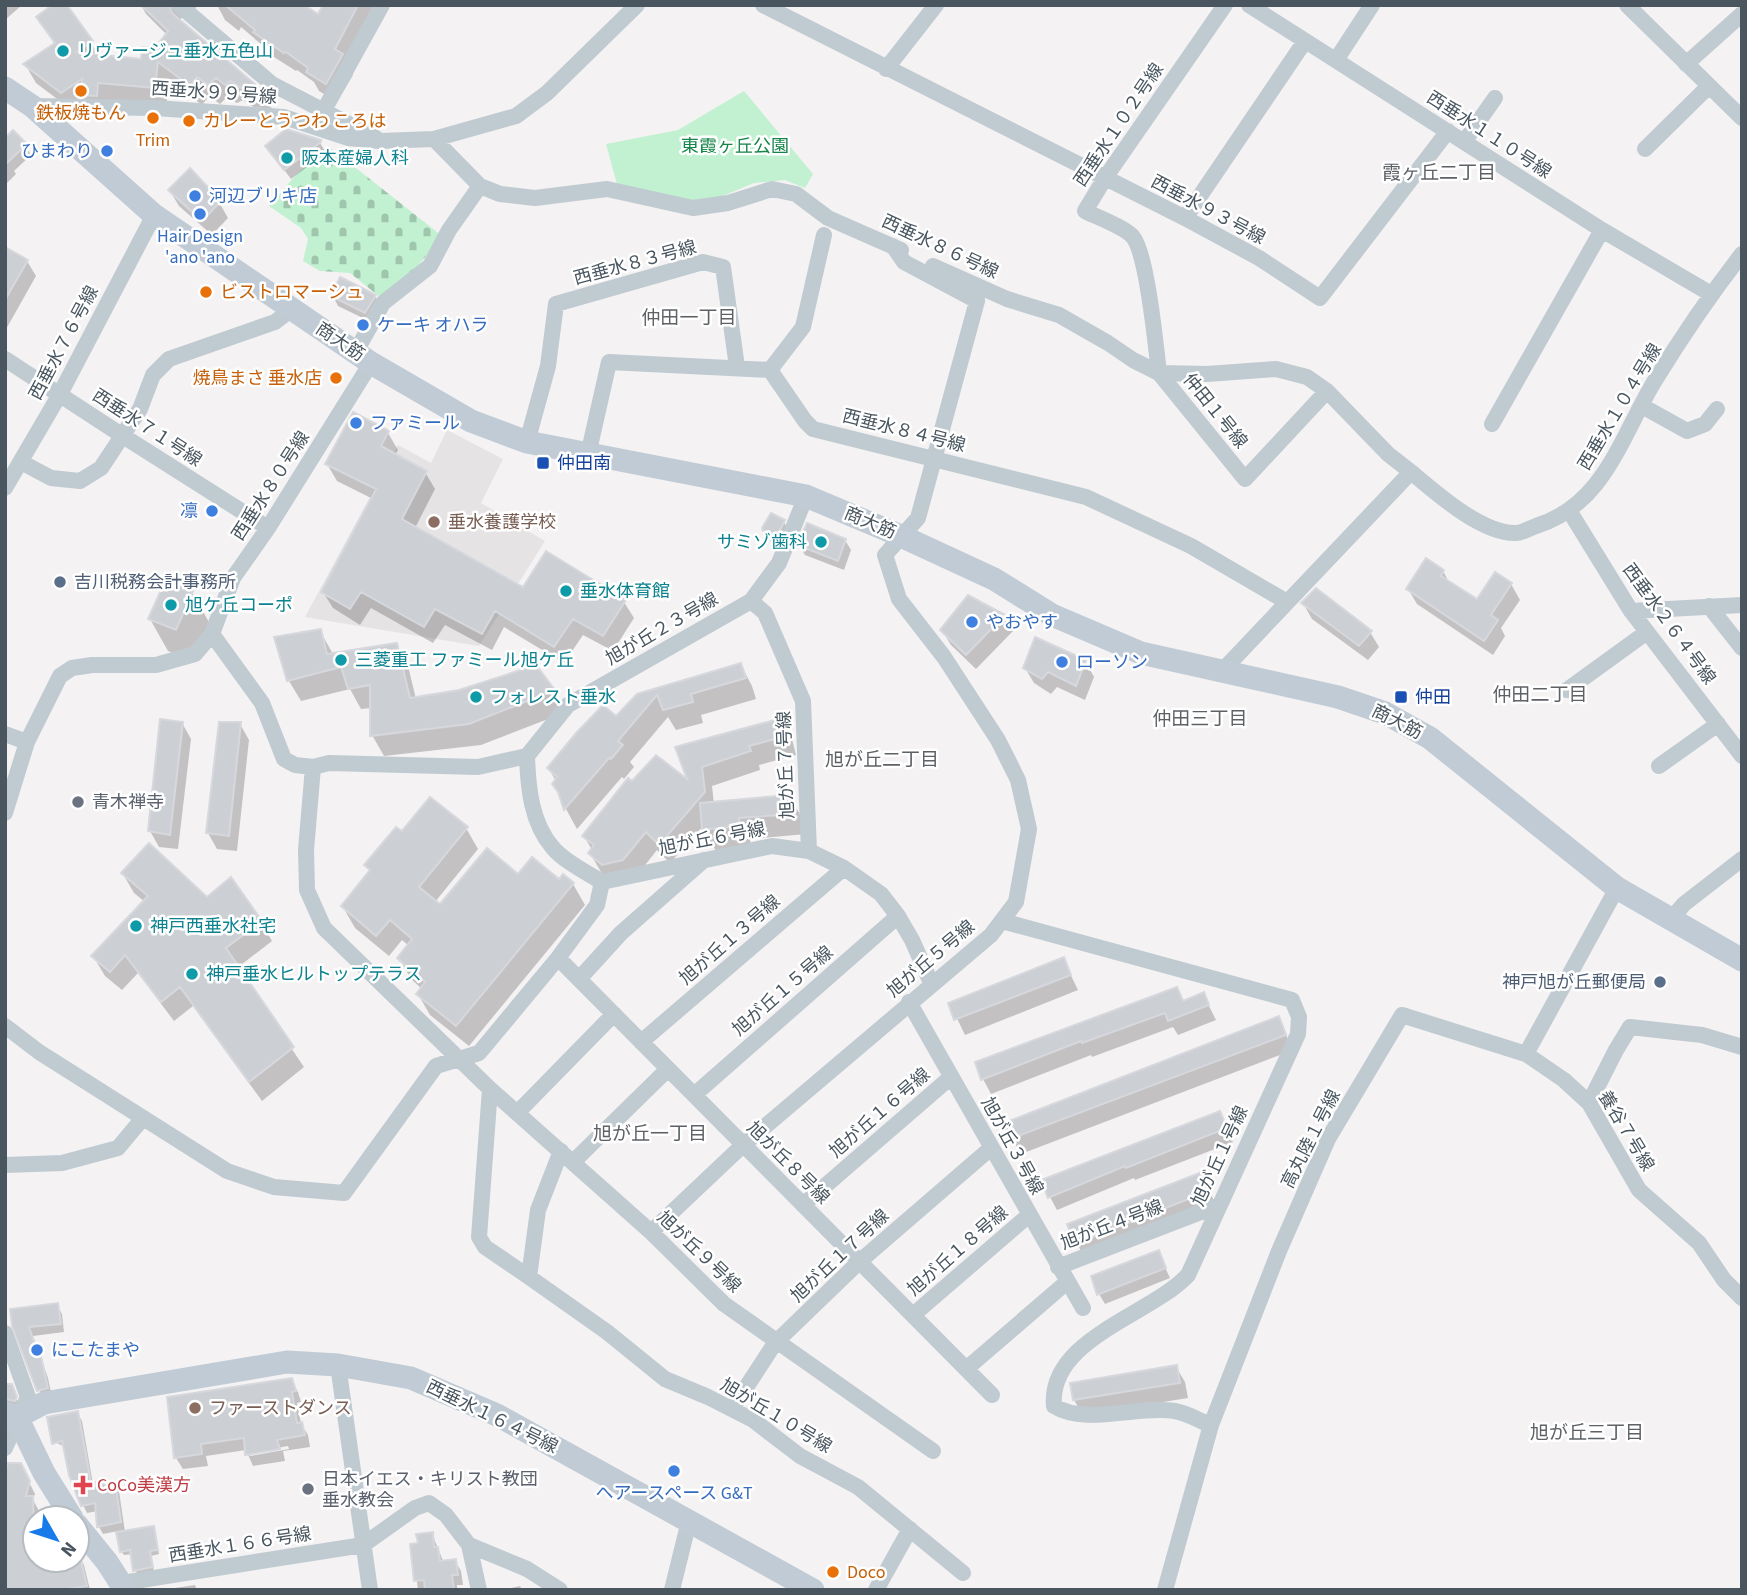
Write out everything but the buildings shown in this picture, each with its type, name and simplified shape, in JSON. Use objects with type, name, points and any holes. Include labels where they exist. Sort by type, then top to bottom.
[{"type":"street","points":[[179,5],[272,84],[380,141]]},
{"type":"street","points":[[324,110],[382,5]]},
{"type":"street","name":"西垂水９９号線","points":[[32,106],[155,108],[284,117],[348,138],[380,141],[435,139],[516,116],[547,93],[637,5]]},
{"type":"street","name":"西垂水９３号線","points":[[763,5],[1185,218],[1259,258],[1320,298],[1448,131]]},
{"type":"street","points":[[886,69],[936,5]]},
{"type":"street","name":"西垂水１０２号線","points":[[1159,373],[1139,248],[1133,236],[1085,211],[1225,5]]},
{"type":"street","name":"西垂水１１０号線","points":[[1249,5],[1602,230],[1711,294]]},
{"type":"street","points":[[1336,60],[1372,5]]},
{"type":"street","points":[[1627,5],[1742,118]]},
{"type":"street","points":[[1686,64],[1742,14]]},
{"type":"street","points":[[1185,218],[1305,41]]},
{"type":"street","points":[[1645,149],[1709,86]]},
{"type":"street","name":"商大筋","points":[[7,93],[32,106],[154,215],[363,358],[471,421],[527,442],[806,496],[994,579],[1052,615],[1141,653],[1338,697],[1385,713],[1430,738],[1617,888],[1742,960]]},
{"type":"street","points":[[1464,142],[1495,99]]},
{"type":"street","points":[[435,139],[480,186]]},
{"type":"street","name":"西垂水８６号線","points":[[480,186],[500,194],[535,198],[607,189],[694,208],[728,203],[772,189],[796,194],[828,218],[1007,299],[1059,315],[1159,373],[1207,374],[1276,369],[1307,377],[1327,391],[1388,454],[1411,472]]},
{"type":"street","name":"西垂水８０号線","points":[[212,634],[233,578],[268,527],[363,358],[383,303],[430,266],[449,230],[480,186]]},
{"type":"street","name":"西垂水７６号線","points":[[5,488],[60,394],[154,215]]},
{"type":"street","points":[[1492,424],[1602,230]]},
{"type":"street","points":[[588,455],[608,362],[769,370],[803,327],[824,235]]},
{"type":"street","points":[[893,246],[904,262],[977,301],[918,518],[901,536]]},
{"type":"street","name":"西垂水１０４号線","points":[[1411,472],[1447,503],[1483,525],[1516,533],[1570,512],[1594,487],[1616,456],[1653,384],[1711,294],[1742,254]]},
{"type":"street","name":"西垂水８３号線","points":[[527,442],[548,366],[556,304],[703,262],[723,267],[737,367]]},
{"type":"street","points":[[21,462],[51,478],[80,481],[101,468],[140,409],[153,375],[169,359],[275,322],[292,309]]},
{"type":"street","name":"西垂水７１号線","points":[[5,359],[268,527]]},
{"type":"street","name":"西垂水８４号線","points":[[769,370],[813,429],[1086,497],[1191,546],[1287,602]]},
{"type":"street","name":"仲田１号線","points":[[1159,373],[1245,479],[1327,391]]},
{"type":"street","points":[[1642,406],[1687,431],[1705,424],[1717,409]]},
{"type":"street","points":[[1222,671],[1411,472]]},
{"type":"street","points":[[751,601],[779,563],[806,496]]},
{"type":"street","name":"西垂水２６４号線","points":[[1570,512],[1632,611],[1742,756]]},
{"type":"street","name":"旭が丘５号線","points":[[651,1232],[743,1145],[991,935],[1016,902],[1029,829],[1018,780],[998,740],[944,657],[899,599],[885,555],[901,536]]},
{"type":"street","name":"旭が丘２３号線","points":[[527,755],[568,705],[751,601]]},
{"type":"street","name":"旭が丘７号線","points":[[751,601],[765,613],[803,701],[808,851]]},
{"type":"street","points":[[1632,611],[1742,605]]},
{"type":"street","points":[[1709,606],[1742,648]]},
{"type":"street","points":[[1567,690],[1647,632]]},
{"type":"street","points":[[5,813],[27,742],[60,676],[72,668],[92,665],[156,665],[195,654],[212,634],[262,703],[284,759],[295,765],[313,767],[329,763],[478,767],[527,755],[530,797],[540,828],[554,849],[602,882],[597,905],[480,1053],[436,1066],[344,1193],[274,1187],[227,1171],[39,1052],[5,1026]]},
{"type":"street","points":[[1660,766],[1718,724]]},
{"type":"street","points":[[5,734],[27,742]]},
{"type":"street","name":"旭が丘９号線","points":[[313,767],[307,836],[307,890],[324,928],[489,1089],[651,1232],[724,1304],[775,1343],[933,1451]]},
{"type":"street","name":"旭が丘６号線","points":[[602,882],[772,846],[808,851],[844,868],[881,894],[898,916],[932,985]]},
{"type":"street","points":[[579,979],[621,933],[706,858]]},
{"type":"street","points":[[1671,919],[1684,904],[1742,859]]},
{"type":"street","name":"旭が丘１３号線","points":[[642,1042],[844,868]]},
{"type":"street","points":[[1526,1054],[1617,888]]},
{"type":"street","name":"旭が丘１５号線","points":[[694,1095],[898,916]]},
{"type":"street","name":"旭が丘１号線","points":[[1002,921],[1292,1000],[1299,1017],[1298,1034],[1188,1275],[1177,1287],[1099,1334],[1083,1347],[1062,1373],[1053,1396],[1054,1406],[1061,1411],[1092,1415],[1142,1410],[1177,1411],[1211,1425]]},
{"type":"street","name":"旭が丘８号線","points":[[558,957],[992,1395]]},
{"type":"street","name":"旭が丘３号線","points":[[909,1002],[1083,1308]]},
{"type":"street","points":[[518,1112],[614,1014]]},
{"type":"street","name":"高丸陸１号線","points":[[1165,1590],[1211,1425],[1279,1251],[1328,1139],[1402,1014],[1526,1054]]},
{"type":"street","points":[[1589,1103],[1630,1027],[1702,1035],[1742,1047]]},
{"type":"street","name":"養谷７号線","points":[[1526,1054],[1564,1080],[1589,1103],[1639,1190],[1699,1243],[1724,1280],[1742,1298]]},
{"type":"street","points":[[528,1277],[538,1210],[567,1156],[668,1069]]},
{"type":"street","name":"旭が丘１６号線","points":[[803,1205],[951,1077]]},
{"type":"street","name":"旭が丘１０号線","points":[[489,1089],[479,1237],[485,1247],[607,1332],[665,1380],[752,1420],[800,1456],[858,1487],[963,1573]]},
{"type":"street","points":[[5,1165],[62,1163],[118,1148],[143,1118]]},
{"type":"street","name":"旭が丘１７号線","points":[[732,1409],[775,1343],[859,1262],[991,1148]]},
{"type":"street","name":"旭が丘４号線","points":[[1058,1266],[1219,1205]]},
{"type":"street","name":"旭が丘１８号線","points":[[913,1315],[1029,1215]]},
{"type":"street","points":[[967,1369],[1067,1282]]},
{"type":"street","points":[[5,1333],[27,1397],[11,1415],[5,1448]]},
{"type":"street","name":"西垂水１６４号線","points":[[11,1415],[44,1403],[287,1362],[338,1365],[411,1378],[497,1415],[813,1590]]},
{"type":"street","points":[[338,1365],[370,1590]]},
{"type":"street","points":[[11,1415],[63,1504]]},
{"type":"street","points":[[363,1545],[415,1508],[429,1503],[446,1515],[469,1545],[480,1590]]},
{"type":"street","points":[[672,1590],[689,1521]]},
{"type":"street","points":[[876,1590],[910,1529]]},
{"type":"street","points":[[91,1543],[124,1586]]},
{"type":"street","name":"西垂水１６６号線","points":[[124,1586],[363,1545]]},
{"type":"street","points":[[469,1545],[527,1569],[560,1590]]},
{"type":"shaded area","name":"垂水養護学校","points":[[447,430],[503,459],[481,503],[545,541],[479,646],[305,617],[398,445],[431,463]]},
{"type":"green space","name":"東霞ヶ丘公園","points":[[744,91],[813,174],[805,188],[785,180],[754,183],[708,202],[668,197],[617,184],[606,144],[678,130]]},
{"type":"green space","points":[[328,146],[442,236],[413,272],[380,297],[350,273],[320,271],[303,261],[308,239],[301,228],[269,206],[295,176]]},
{"type":"place","name":"リヴァージュ垂水五色山","points":[[63,51]]},
{"type":"place","name":"鉄板焼もん","points":[[81,91]]},
{"type":"place","name":"Trim","points":[[153,118]]},
{"type":"place","name":"カレーとうつわ ころは","points":[[189,121]]},
{"type":"place","name":"ひまわり","points":[[107,151]]},
{"type":"place","name":"阪本産婦人科","points":[[287,158]]},
{"type":"place","name":"河辺ブリキ店","points":[[195,196]]},
{"type":"place","name":"Hair Design 'ano 'ano","points":[[200,214]]},
{"type":"place","name":"ビストロマーシュ","points":[[206,292]]},
{"type":"place","name":"ケーキ オハラ","points":[[363,325]]},
{"type":"place","name":"焼鳥まさ 垂水店","points":[[336,378]]},
{"type":"place","name":"ファミール","points":[[356,423]]},
{"type":"place","name":"仲田南","points":[[543,463]]},
{"type":"place","name":"凛","points":[[212,511]]},
{"type":"place","name":"垂水養護学校","points":[[434,522]]},
{"type":"place","name":"サミゾ歯科","points":[[821,542]]},
{"type":"place","name":"吉川税務会計事務所","points":[[60,582]]},
{"type":"place","name":"垂水体育館","points":[[566,591]]},
{"type":"place","name":"旭ケ丘コーポ","points":[[171,605]]},
{"type":"place","name":"やおやす","points":[[972,622]]},
{"type":"place","name":"三菱重工 ファミール旭ケ丘","points":[[341,660]]},
{"type":"place","name":"ローソン","points":[[1062,662]]},
{"type":"place","name":"フォレスト垂水","points":[[476,697]]},
{"type":"place","name":"仲田","points":[[1401,697]]},
{"type":"place","name":"青木禅寺","points":[[78,802]]},
{"type":"place","name":"神戸西垂水社宅","points":[[136,926]]},
{"type":"place","name":"神戸垂水ヒルトップテラス","points":[[192,974]]},
{"type":"place","name":"神戸旭が丘郵便局","points":[[1660,982]]},
{"type":"place","name":"にこたまや","points":[[37,1350]]},
{"type":"place","name":"ファーストダンス","points":[[195,1408]]},
{"type":"place","name":"ヘアースペース G&T","points":[[674,1471]]},
{"type":"place","name":"CoCo美漢方","points":[[83,1485]]},
{"type":"place","name":"日本イエス・キリスト教団 垂水教会","points":[[308,1489]]},
{"type":"place","name":"Doco","points":[[833,1572]]},
{"type":"district","name":"霞ヶ丘二丁目","points":[[1439,173]]},
{"type":"district","name":"仲田一丁目","points":[[689,318]]},
{"type":"district","name":"仲田二丁目","points":[[1540,695]]},
{"type":"district","name":"仲田三丁目","points":[[1200,719]]},
{"type":"district","name":"旭が丘二丁目","points":[[882,760]]},
{"type":"district","name":"旭が丘一丁目","points":[[650,1134]]},
{"type":"district","name":"旭が丘三丁目","points":[[1587,1433]]}]
